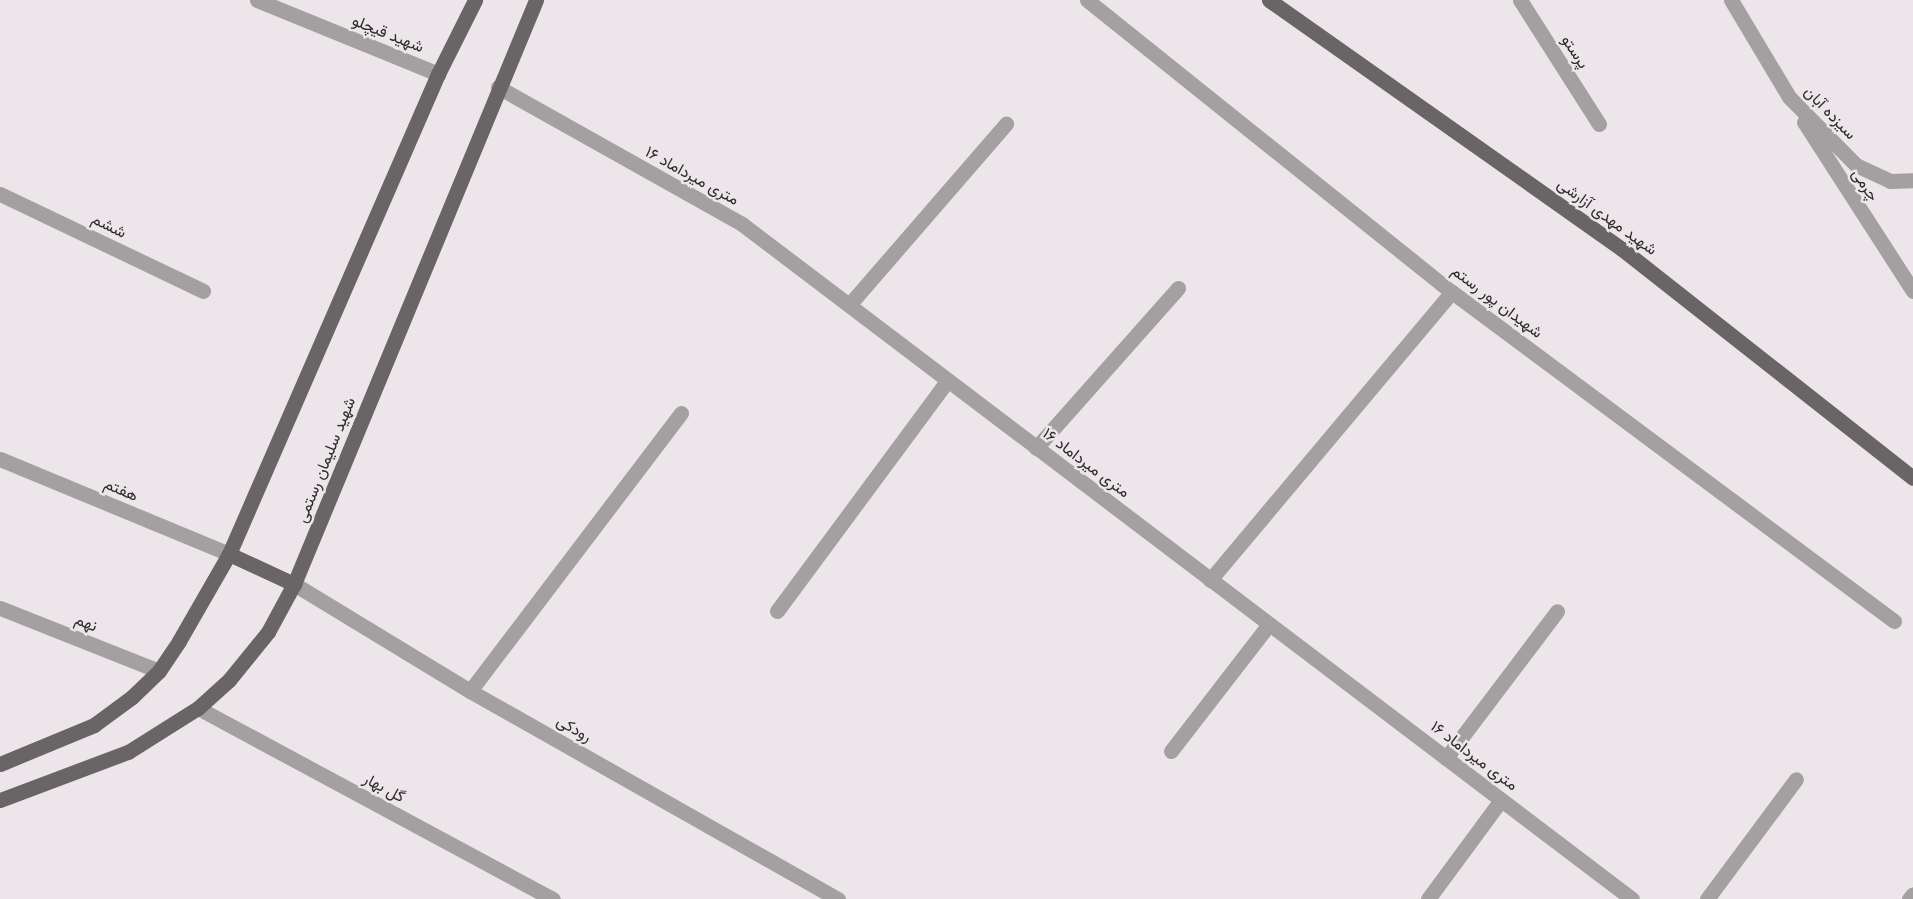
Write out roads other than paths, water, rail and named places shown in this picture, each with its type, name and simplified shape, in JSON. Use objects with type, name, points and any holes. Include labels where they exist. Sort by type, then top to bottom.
[{"type":"main road","points":[[0,764],[94,725],[132,697],[159,671],[229,554],[438,74],[475,0]]},
{"type":"main road","name":"شهید سلیمان رستمی","points":[[0,800],[128,752],[198,708],[229,680],[268,632],[294,584],[498,87],[536,0]]},
{"type":"main road","name":"شهید مهدی آزارشی","points":[[1269,0],[1622,249],[1913,478]]},
{"type":"main road","points":[[229,554],[294,584]]},
{"type":"street","name":"شهید قیچلو","points":[[257,0],[438,74]]},
{"type":"street","name":"شهیدان پور رستم","points":[[1087,0],[1452,292],[1894,621]]},
{"type":"street","name":"پرستو","points":[[1520,0],[1599,123]]},
{"type":"street","name":"سیزده آبان","points":[[1731,0],[1789,97],[1856,165],[1890,181],[1913,180]]},
{"type":"street","name":"۱۶ متری میرداماد","points":[[498,87],[742,224],[1632,899]]},
{"type":"street","name":"چرمی","points":[[1789,97],[1913,291]]},
{"type":"street","points":[[849,305],[1006,124]]},
{"type":"street","name":"ششم","points":[[0,194],[203,291]]},
{"type":"street","points":[[1036,448],[1178,288]]},
{"type":"street","points":[[1210,580],[1452,292]]},
{"type":"street","points":[[777,611],[948,381]]},
{"type":"street","points":[[470,690],[681,413]]},
{"type":"street","name":"هفتم","points":[[0,459],[229,554]]},
{"type":"street","name":"رودکی","points":[[294,584],[470,690],[838,899]]},
{"type":"street","name":"نهم","points":[[0,608],[159,671]]},
{"type":"street","points":[[1446,758],[1557,611]]},
{"type":"street","points":[[1171,751],[1269,624]]},
{"type":"street","name":"گل بهار","points":[[198,708],[553,899]]},
{"type":"street","points":[[1707,899],[1796,779]]},
{"type":"street","points":[[1428,899],[1501,800]]},
{"type":"street","points":[[1909,899],[1913,894]]}]
